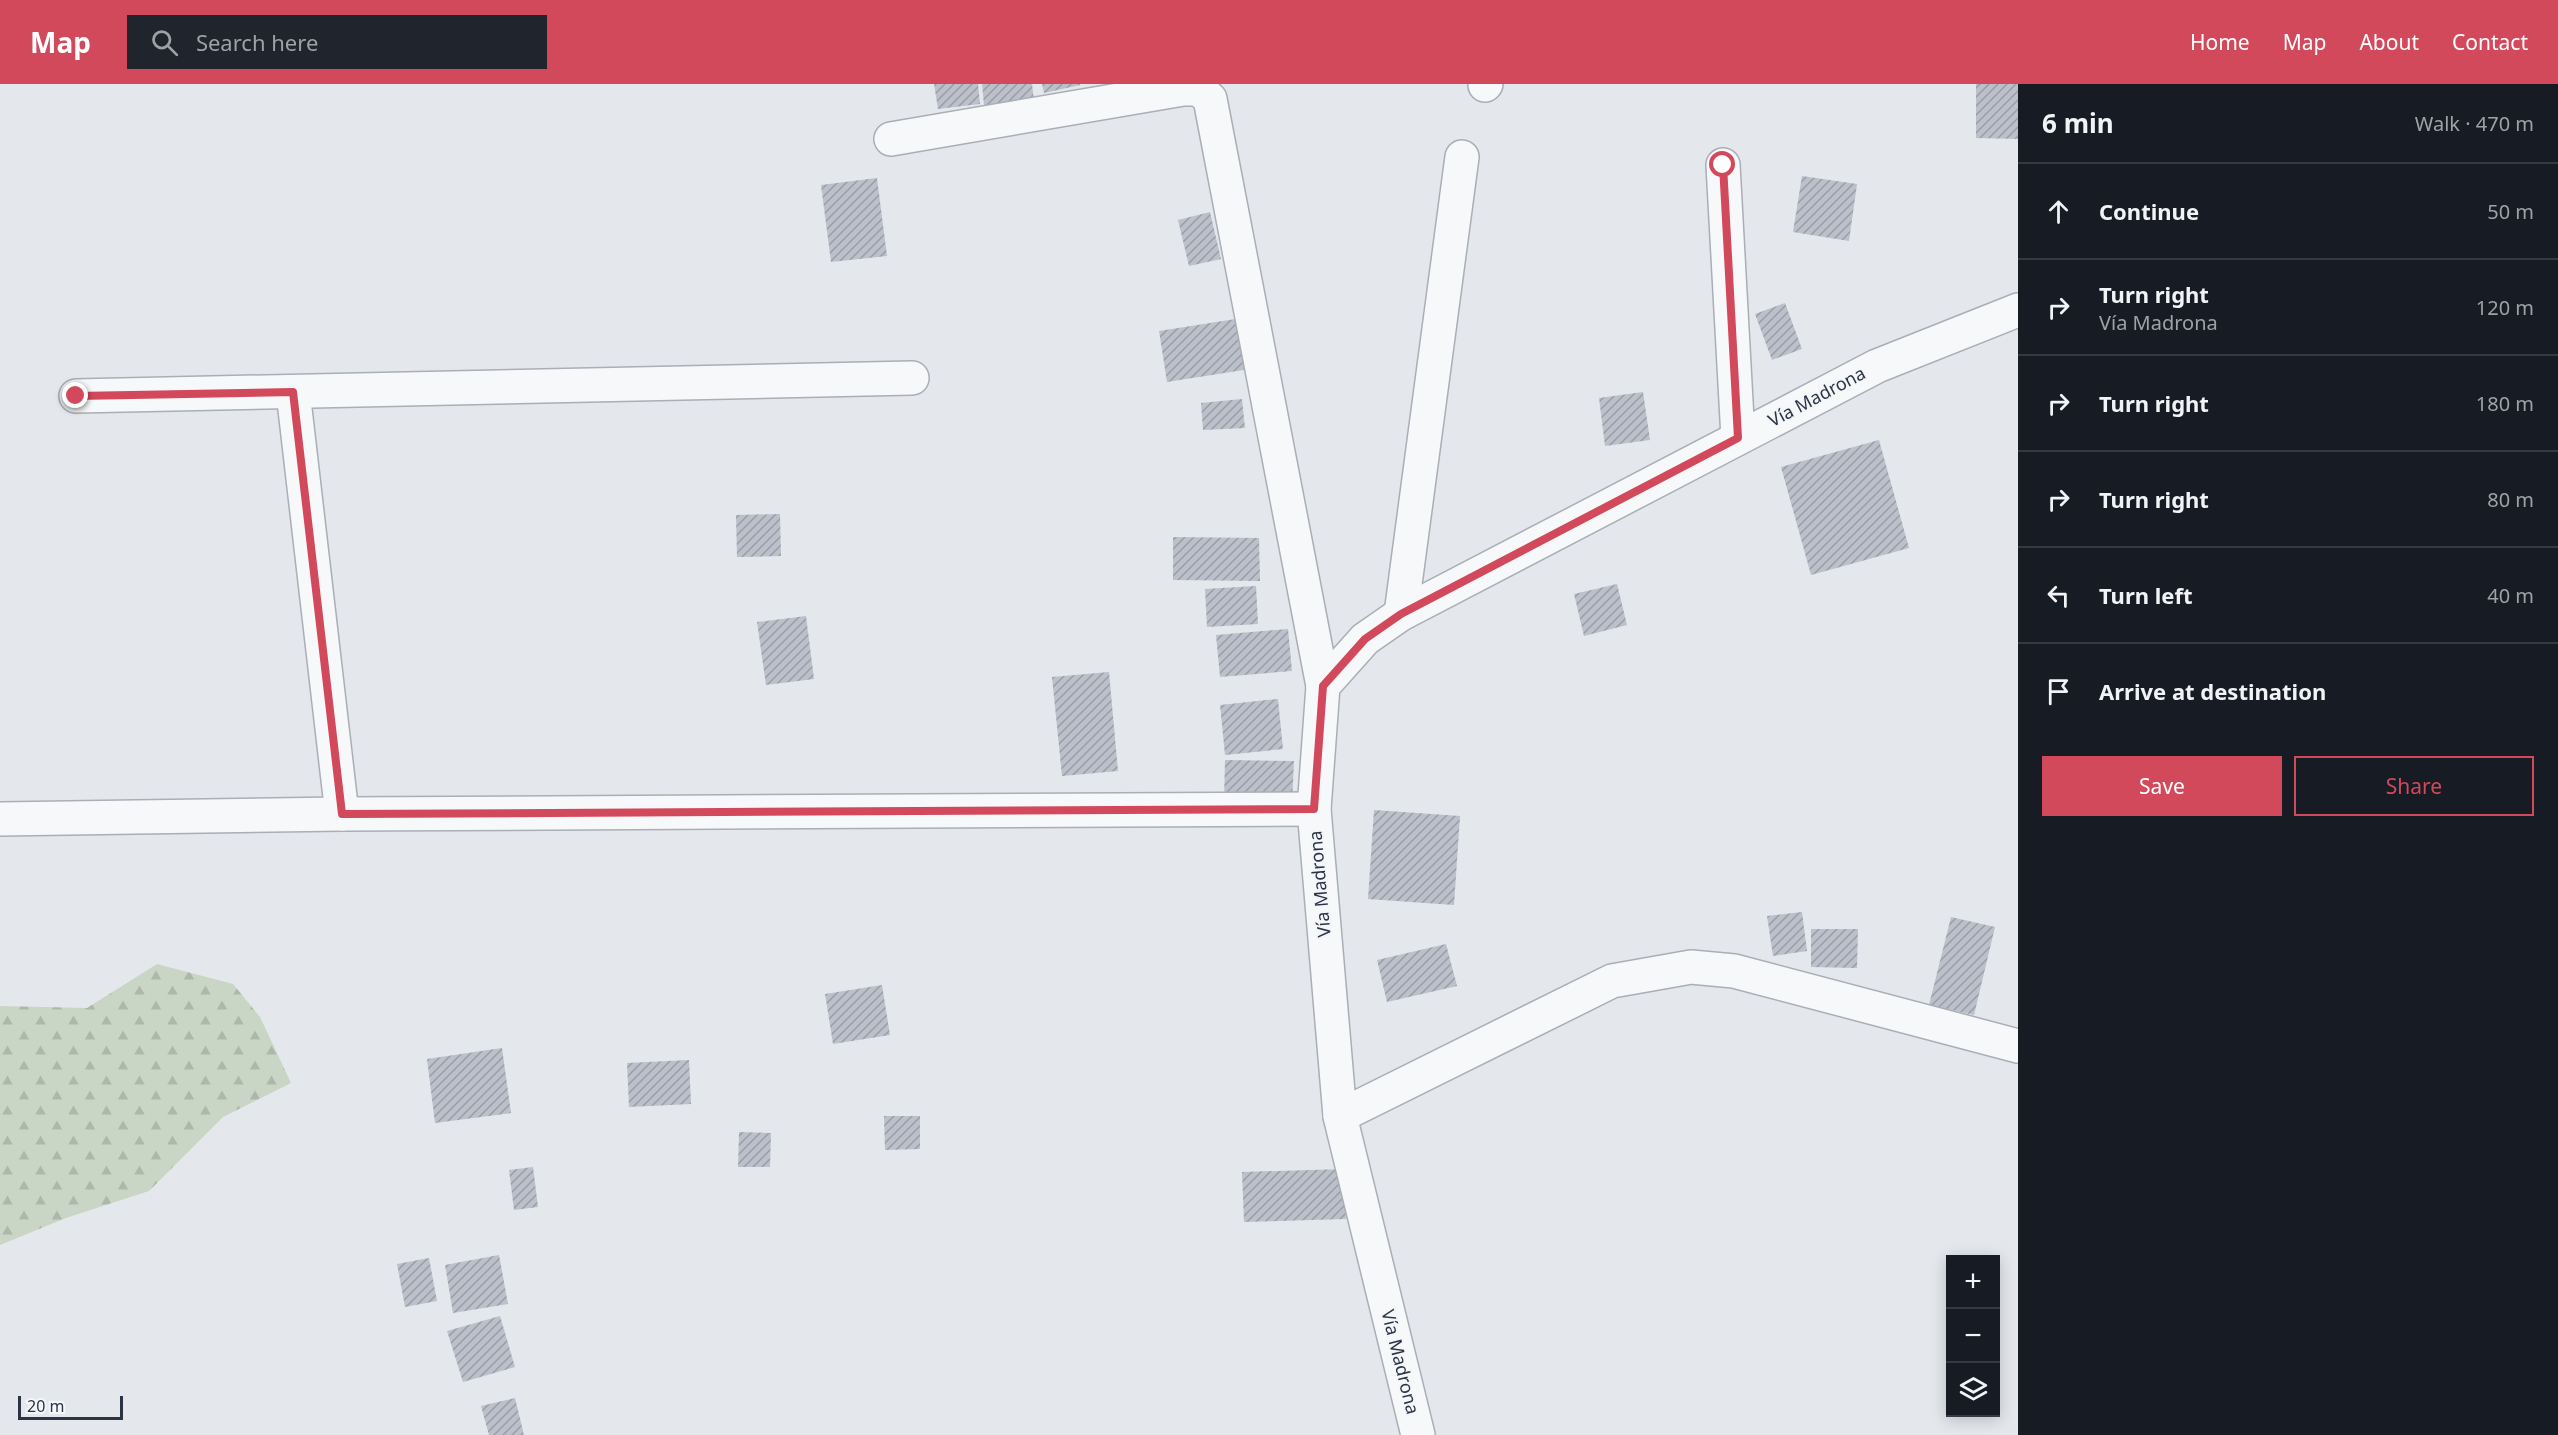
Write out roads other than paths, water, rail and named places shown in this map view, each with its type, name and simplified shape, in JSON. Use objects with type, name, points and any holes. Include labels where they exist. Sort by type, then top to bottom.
[{"type":"street","points":[[891,139],[1183,89],[1199,89],[1210,99],[1323,686]]},
{"type":"street","points":[[1401,614],[1462,157]]},
{"type":"street","points":[[1723,165],[1738,438]]},
{"type":"street","name":"Vía Madrona","points":[[1418,1435],[1340,1116],[1314,809],[1323,686],[1365,639],[1401,614],[1877,366],[2018,310]]},
{"type":"street","points":[[76,396],[912,378]]},
{"type":"street","points":[[293,392],[342,814]]},
{"type":"street","points":[[0,819],[342,814],[1314,809]]},
{"type":"street","points":[[1340,1116],[1612,981],[1691,967],[1734,971],[2018,1046]]}]
